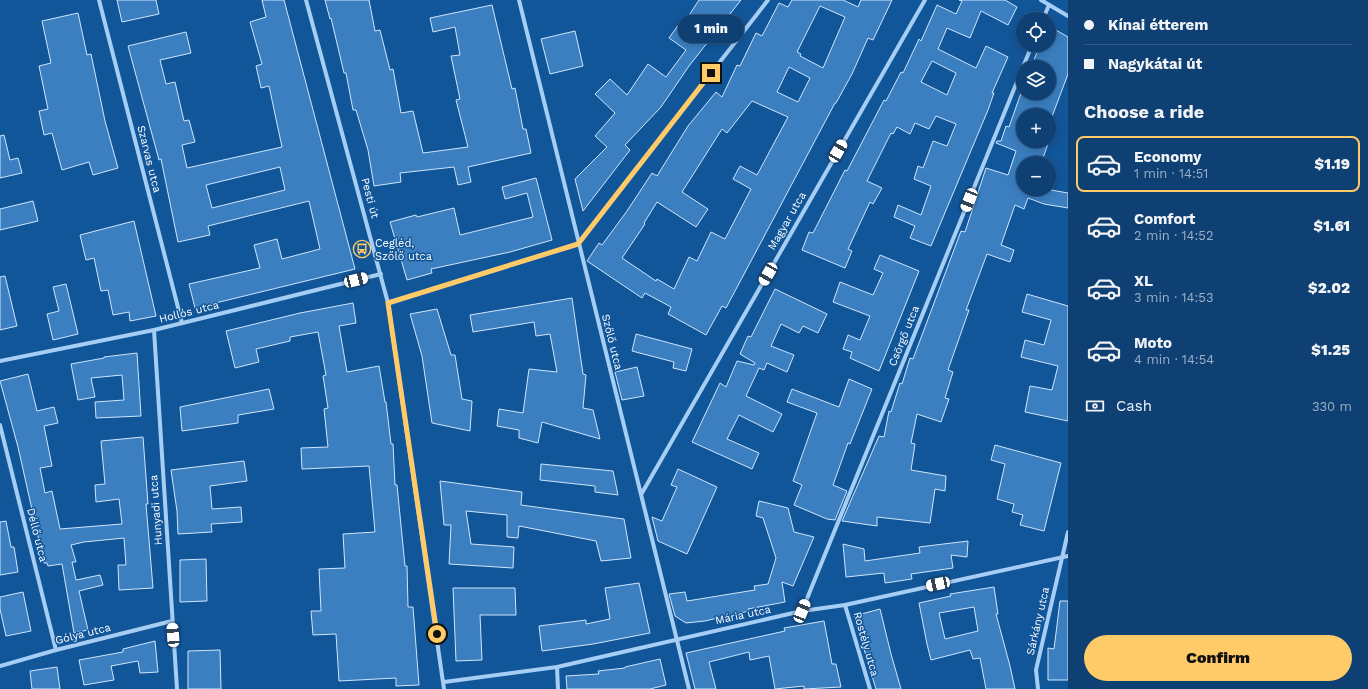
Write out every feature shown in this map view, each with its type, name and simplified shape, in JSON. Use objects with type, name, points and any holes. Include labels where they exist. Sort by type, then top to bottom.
[{"type":"street","name":"Szarvas utca","points":[[99,0],[182,323]]},
{"type":"street","name":"Pesti út","points":[[306,0],[388,303],[444,689]]},
{"type":"street","name":"Szőlő utca","points":[[519,0],[689,689]]},
{"type":"street","points":[[388,303],[578,244],[768,0]]},
{"type":"street","name":"Magyar utca","points":[[641,494],[925,0]]},
{"type":"street","points":[[1041,0],[1068,16]]},
{"type":"street","points":[[1046,12],[1048,5]]},
{"type":"street","name":"Csörgő utca","points":[[802,611],[1016,84]]},
{"type":"street","name":"Hollós utca","points":[[0,361],[154,330],[381,274]]},
{"type":"street","name":"Hunyadi utca","points":[[154,330],[177,689]]},
{"type":"street","name":"Déllő utca","points":[[0,425],[56,650]]},
{"type":"street","name":"Sárkány utca","points":[[1038,689],[1036,670],[1068,532]]},
{"type":"street","name":"Mária utca","points":[[444,682],[557,667],[802,611],[845,605],[1068,556]]},
{"type":"street","name":"Rostély utca","points":[[845,605],[870,689]]},
{"type":"street","name":"Gólya utca","points":[[0,666],[56,650],[172,621]]},
{"type":"street","points":[[557,667],[558,689]]},
{"type":"building","points":[[117,0],[156,0],[159,14],[122,22]]},
{"type":"building","points":[[262,0],[284,0],[355,269],[195,308],[189,284],[260,268],[254,245],[277,239],[282,259],[320,249],[309,201],[208,226],[210,235],[178,242],[161,159],[159,160],[128,46],[186,32],[191,53],[160,60],[166,84],[175,82],[184,121],[189,120],[195,142],[182,145],[187,168],[282,147],[269,86],[261,88],[256,66],[262,64],[250,22],[266,17]],"holes":[[[280,167],[285,190],[212,208],[206,185]]]},
{"type":"building","points":[[325,0],[369,0],[375,31],[380,30],[390,70],[393,69],[401,113],[413,111],[423,153],[468,147],[456,100],[460,99],[451,56],[460,55],[455,27],[433,32],[430,18],[492,5],[512,89],[515,88],[523,129],[526,129],[531,153],[468,167],[471,182],[458,185],[454,167],[400,173],[401,182],[374,186],[368,150],[356,110],[353,110],[346,73],[344,73],[331,18],[330,19]]},
{"type":"building","points":[[699,0],[741,0],[689,66],[661,107],[625,145],[630,150],[583,211],[575,179],[607,147],[595,136],[615,113],[595,94],[610,79],[627,95],[648,64],[666,77],[686,50],[669,38],[679,24],[682,26]]},
{"type":"building","points":[[792,0],[843,0],[858,7],[861,0],[892,0],[873,40],[868,38],[852,74],[835,103],[726,308],[722,306],[706,335],[668,314],[671,307],[645,293],[642,298],[587,261],[599,243],[602,245],[652,173],[657,176],[688,126],[716,92],[722,97],[737,65],[740,66],[756,33],[762,36],[779,3],[788,7]],"holes":[[[820,6],[845,17],[823,68],[800,56],[801,54],[797,52]],[[789,67],[810,78],[798,102],[777,92]],[[752,101],[788,117],[757,175],[740,166],[733,179],[751,189],[725,239],[711,232],[697,261],[689,257],[674,289],[657,279],[656,281],[622,258],[645,224],[644,223],[657,202],[696,227],[708,209],[682,192],[722,129],[727,133]]]},
{"type":"building","points":[[959,0],[1005,0],[1017,7],[1008,25],[981,11],[970,38],[947,28],[938,49],[976,68],[986,46],[1008,57],[992,93],[994,93],[988,110],[931,246],[910,238],[915,226],[894,217],[898,205],[921,215],[931,186],[914,179],[918,166],[923,168],[933,141],[947,146],[956,124],[936,116],[929,129],[915,123],[910,134],[897,127],[893,134],[891,133],[867,181],[882,188],[873,204],[870,202],[848,249],[852,251],[845,268],[802,250],[809,232],[813,233],[845,170],[847,171],[884,100],[886,101],[901,72],[903,73],[919,39],[921,41],[937,5],[956,14],[962,1]],"holes":[[[932,61],[956,73],[947,95],[921,82]]]},
{"type":"building","points":[[78,13],[87,55],[91,54],[105,121],[118,168],[93,175],[89,162],[62,170],[52,133],[44,135],[39,111],[48,109],[39,66],[51,63],[42,21]]},
{"type":"building","points":[[1056,30],[1068,37],[1068,74],[1055,108],[1016,108],[1016,148],[1047,148],[1044,156],[1016,156],[1016,196],[1056,196],[1056,191],[1068,193],[1068,208],[1044,204],[1028,198],[1024,209],[1015,205],[1001,245],[1014,250],[1010,262],[987,254],[966,310],[969,310],[948,370],[953,372],[945,398],[949,399],[941,422],[917,414],[911,443],[915,444],[911,470],[946,476],[945,491],[935,489],[930,523],[877,517],[877,526],[842,521],[879,436],[884,437],[889,411],[891,412],[910,358],[913,359],[961,231],[965,232],[986,168],[1008,175],[1016,151],[996,143],[997,141],[1001,141],[1006,126],[1009,127],[1019,100],[1056,100],[1056,60],[1034,60],[1037,52],[1056,52]]},
{"type":"building","points":[[575,31],[583,66],[550,74],[541,39]]},
{"type":"building","points":[[4,135],[10,160],[18,158],[22,173],[0,178],[0,136]]},
{"type":"building","points":[[536,178],[552,240],[510,252],[431,269],[432,273],[407,280],[390,222],[416,215],[417,217],[454,208],[460,235],[533,217],[527,193],[505,199],[502,187]]},
{"type":"building","points":[[33,201],[38,221],[0,230],[0,209]]},
{"type":"building","points":[[134,221],[156,316],[130,321],[129,312],[113,315],[108,290],[101,291],[94,258],[86,260],[80,235]]},
{"type":"building","points":[[880,255],[919,271],[879,371],[850,358],[852,352],[843,349],[848,335],[860,340],[870,316],[833,302],[840,282],[873,295],[883,273],[874,269]]},
{"type":"building","points":[[5,276],[17,326],[0,330],[0,277]]},
{"type":"building","points":[[66,284],[78,334],[53,340],[47,314],[59,311],[53,287]]},
{"type":"building","points":[[775,289],[827,314],[818,333],[803,326],[799,333],[781,324],[771,346],[794,355],[787,372],[767,363],[764,370],[759,368],[746,396],[782,414],[773,432],[739,415],[727,439],[759,453],[752,469],[692,442],[720,383],[726,387],[737,361],[754,365],[755,363],[740,354],[748,336],[751,337]]},
{"type":"building","points":[[1027,294],[1068,306],[1068,421],[1025,412],[1030,386],[1052,390],[1058,366],[1021,357],[1025,340],[1044,345],[1051,320],[1022,312]]},
{"type":"building","points":[[572,298],[583,374],[586,375],[583,408],[593,410],[600,439],[542,422],[538,443],[519,438],[519,430],[497,426],[499,409],[523,413],[529,369],[557,372],[550,334],[536,336],[534,322],[473,332],[470,315]]},
{"type":"building","points":[[353,303],[356,323],[339,326],[347,372],[379,366],[386,402],[391,444],[393,444],[395,485],[397,485],[405,566],[407,566],[408,607],[413,607],[419,685],[396,686],[396,678],[339,681],[336,634],[313,635],[311,611],[321,611],[319,569],[345,568],[343,534],[375,532],[369,466],[302,469],[301,448],[328,447],[324,409],[328,408],[323,376],[326,375],[318,332],[290,337],[290,341],[256,349],[259,362],[235,368],[226,331],[300,313]]},
{"type":"building","points":[[437,309],[451,355],[455,355],[462,399],[472,401],[470,431],[432,423],[422,356],[410,314]]},
{"type":"building","points":[[636,334],[692,349],[686,371],[673,368],[674,362],[632,351]]},
{"type":"building","points":[[137,353],[141,416],[96,418],[95,402],[124,400],[122,375],[91,378],[95,397],[78,400],[71,364],[104,357]]},
{"type":"building","points":[[637,367],[644,396],[622,400],[615,372]]},
{"type":"building","points":[[28,374],[37,411],[54,407],[58,423],[44,426],[52,466],[40,468],[45,493],[52,491],[60,529],[122,524],[119,499],[96,502],[95,485],[105,484],[101,441],[143,437],[148,504],[146,504],[153,588],[119,590],[118,565],[126,565],[124,538],[84,542],[71,545],[76,562],[72,562],[76,580],[100,575],[103,585],[79,591],[88,630],[74,633],[62,564],[48,566],[47,563],[44,563],[18,447],[0,381]]},
{"type":"building","points":[[849,379],[872,389],[850,444],[848,443],[833,485],[847,491],[835,520],[827,519],[794,505],[802,485],[793,481],[817,413],[787,402],[792,389],[839,407]]},
{"type":"building","points":[[269,389],[274,409],[238,415],[238,423],[182,431],[180,407]]},
{"type":"building","points":[[995,445],[1061,463],[1044,531],[1020,525],[1023,515],[1012,512],[1014,504],[997,499],[1005,464],[991,460]]},
{"type":"building","points":[[244,461],[247,481],[210,486],[212,509],[241,507],[242,522],[211,524],[212,532],[178,534],[177,511],[171,470]]},
{"type":"building","points":[[541,464],[613,471],[618,495],[595,492],[595,486],[540,480]]},
{"type":"building","points":[[678,469],[717,487],[687,554],[658,541],[652,517],[662,521],[677,487],[671,485]]},
{"type":"building","points":[[440,481],[522,492],[521,505],[624,519],[631,558],[601,561],[596,541],[519,526],[518,538],[507,537],[507,515],[466,511],[471,544],[514,547],[513,568],[449,564],[451,525],[444,525]]},
{"type":"building","points":[[759,501],[788,508],[794,532],[814,537],[793,586],[782,582],[785,602],[748,609],[749,611],[705,621],[686,623],[675,616],[669,594],[685,592],[687,601],[755,590],[754,586],[768,584],[776,558],[763,518],[756,516]]},
{"type":"building","points":[[6,521],[11,547],[14,547],[18,572],[0,575],[0,522]]},
{"type":"building","points":[[968,541],[967,557],[951,555],[953,568],[911,574],[912,579],[885,583],[884,573],[846,577],[843,544],[864,549],[865,561],[920,553],[919,547]]},
{"type":"building","points":[[206,559],[207,601],[180,602],[180,560]]},
{"type":"building","points":[[639,583],[650,633],[593,644],[542,651],[539,626],[586,620],[586,624],[610,619],[605,588]]},
{"type":"building","points":[[994,587],[998,614],[996,614],[1015,689],[986,689],[980,658],[973,659],[970,650],[931,660],[919,603],[951,596],[950,594]],"holes":[[[974,607],[978,631],[945,639],[939,613]]]},
{"type":"building","points":[[453,588],[515,588],[516,615],[480,615],[482,660],[456,661]]},
{"type":"building","points":[[23,592],[31,631],[6,636],[0,609],[0,597]]},
{"type":"building","points":[[1060,601],[1068,601],[1068,680],[1048,680],[1048,648],[1054,649]]},
{"type":"building","points":[[880,609],[901,689],[876,689],[854,616]]},
{"type":"building","points":[[824,621],[832,664],[836,664],[841,687],[804,689],[804,686],[775,689],[769,656],[750,660],[749,652],[709,662],[716,689],[695,689],[686,653],[785,631],[784,628]]},
{"type":"building","points":[[155,641],[158,672],[140,673],[138,661],[111,666],[114,680],[84,685],[79,660],[123,652],[123,649]]},
{"type":"building","points":[[220,650],[221,689],[188,689],[188,651]]},
{"type":"building","points":[[660,659],[666,685],[650,689],[567,689],[566,676],[599,674],[598,671],[625,668]]},
{"type":"building","points":[[57,667],[60,689],[32,689],[30,671]]},
{"type":"place","name":"Cegléd, Szőlő utca","points":[[362,249]]},
{"type":"route","points":[[437,634],[388,303],[578,244],[711,73]]}]
